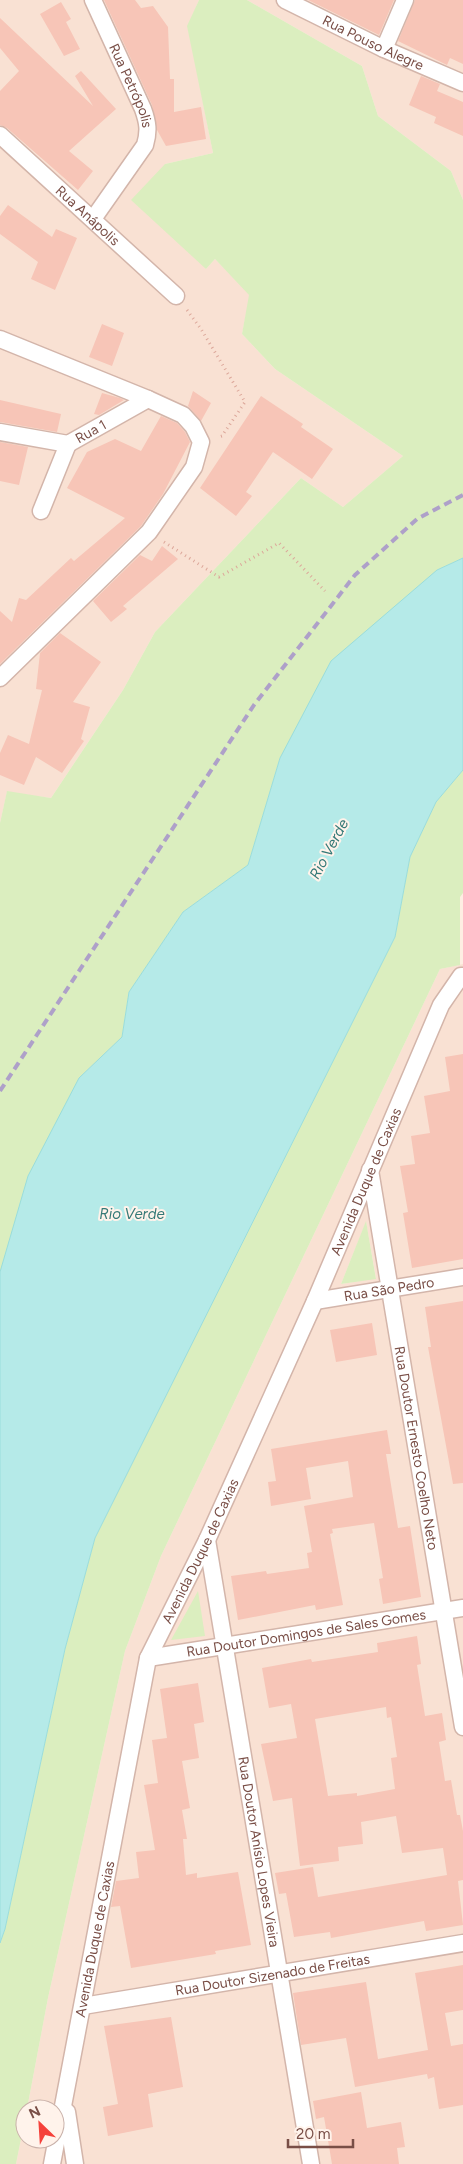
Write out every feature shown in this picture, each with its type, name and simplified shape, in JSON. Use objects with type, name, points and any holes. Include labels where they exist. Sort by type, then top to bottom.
[{"type":"street","name":"Rua Petrópolis","points":[[93,0],[147,121],[148,133],[145,145],[93,219]]},
{"type":"street","name":"Rua Pouso Alegre","points":[[285,0],[384,49],[463,83]]},
{"type":"street","points":[[384,49],[405,0]]},
{"type":"street","name":"Rua Anápolis","points":[[0,135],[176,296]]},
{"type":"street","points":[[0,339],[183,415],[193,426],[201,442],[194,467],[149,532],[0,678]]},
{"type":"street","name":"Rua 1","points":[[0,432],[68,444],[148,399]]},
{"type":"street","points":[[40,510],[68,444]]},
{"type":"street","name":"Avenida Duque de Caxias","points":[[65,2103],[148,1658],[207,1540],[314,1301],[441,1005],[461,976],[463,976]]},
{"type":"street","name":"Rua Doutor Ernesto Coelho Neto","points":[[370,1170],[463,1727]]},
{"type":"street","name":"Rua São Pedro","points":[[314,1301],[463,1277]]},
{"type":"street","name":"Rua Doutor Anísio Lopes Vieira","points":[[207,1540],[311,2164]]},
{"type":"street","name":"Rua Doutor Domingos de Sales Gomes","points":[[148,1658],[463,1608]]},
{"type":"street","name":"Rua Doutor Sizenado de Freitas","points":[[83,2006],[463,1943]]},
{"type":"street","points":[[65,2103],[76,2164]]},
{"type":"street","name":"Avenida Duque de Caxias","points":[[52,2164],[55,2149]]},
{"type":"path","points":[[176,296],[201,329],[246,402],[222,436],[201,442]]},
{"type":"path","points":[[149,532],[219,577],[279,543],[325,591]]},
{"type":"shaded area","points":[[0,0],[199,0],[188,26],[213,153],[165,164],[206,269],[215,259],[250,295],[242,334],[275,369],[403,456],[343,507],[301,478],[155,632],[123,690],[51,798],[7,792],[0,823]]},
{"type":"shaded area","points":[[247,0],[463,0],[463,200],[451,171],[378,116],[362,66]]},
{"type":"shaded area","points":[[463,964],[463,2164],[16,2164],[19,2149],[65,2149],[65,2099],[29,2099],[48,1998],[125,1651],[161,1556],[440,969]],"holes":[[[366,1222],[376,1278],[341,1284]]]},
{"type":"green space","points":[[199,0],[247,0],[362,66],[378,116],[451,171],[463,200],[463,558],[437,570],[280,758],[248,865],[183,912],[129,992],[122,1037],[79,1078],[0,1272],[0,823],[7,791],[51,798],[123,690],[155,632],[301,478],[343,507],[403,456],[275,369],[242,334],[249,295],[215,259],[206,269],[131,200],[165,164],[213,153],[187,26]]},
{"type":"green space","points":[[463,770],[463,893],[460,897],[460,965],[440,969],[161,1556],[125,1651],[48,1998],[29,2099],[15,2099],[15,2149],[19,2149],[16,2164],[0,2164],[0,1943],[5,1929],[65,1649],[95,1538],[395,937],[410,857],[436,802]]},
{"type":"green space","points":[[366,1221],[376,1279],[341,1284]]},
{"type":"green space","points":[[198,1591],[205,1636],[171,1640]]},
{"type":"water","name":"Rio Verde","points":[[463,558],[463,770],[436,802],[410,857],[395,937],[95,1538],[65,1649],[5,1929],[0,1943],[0,1272],[28,1176],[79,1078],[122,1037],[129,992],[183,912],[248,865],[280,758],[331,661],[437,570]]},
{"type":"building","points":[[104,0],[135,0],[141,8],[153,6],[168,27],[170,79],[174,79],[174,112],[201,107],[206,139],[166,146],[157,130],[152,105]]},
{"type":"building","points":[[308,0],[394,0],[379,35]]},
{"type":"building","points":[[415,0],[463,0],[463,64],[450,58],[447,65],[398,41]]},
{"type":"building","points":[[61,2],[71,19],[66,22],[80,49],[64,56],[40,14]]},
{"type":"building","points":[[0,18],[93,106],[75,76],[81,71],[116,109],[69,151],[93,171],[78,190],[7,128],[0,125],[0,91],[19,71],[0,48]]},
{"type":"building","points":[[421,76],[440,84],[437,91],[463,102],[463,136],[434,123],[436,117],[409,105]]},
{"type":"building","points":[[8,205],[52,237],[56,229],[77,238],[55,290],[31,279],[38,262],[0,234],[0,216]]},
{"type":"building","points":[[102,324],[124,333],[112,366],[89,357]]},
{"type":"building","points":[[193,391],[211,403],[201,421],[188,406]]},
{"type":"building","points":[[102,393],[124,400],[99,415],[94,414]]},
{"type":"building","points":[[261,396],[303,424],[301,427],[333,449],[312,479],[273,452],[246,492],[252,496],[236,516],[200,488]]},
{"type":"building","points":[[0,400],[61,414],[57,432],[0,422]]},
{"type":"building","points":[[161,416],[177,423],[185,432],[190,442],[163,494],[141,526],[0,664],[0,611],[12,622],[19,598],[26,600],[71,558],[74,561],[125,518],[67,488],[87,452],[115,439],[141,451]]},
{"type":"building","points":[[0,442],[28,447],[19,485],[0,481]]},
{"type":"building","points":[[162,546],[178,559],[123,606],[127,609],[111,622],[93,601],[140,555],[152,561]]},
{"type":"building","points":[[60,633],[101,662],[73,702],[90,707],[81,739],[84,741],[62,773],[36,757],[24,785],[0,775],[0,753],[8,735],[29,744],[42,690],[36,689],[40,653]]},
{"type":"building","points":[[463,1054],[463,1259],[412,1268],[403,1213],[408,1212],[400,1166],[415,1164],[411,1136],[430,1133],[424,1096],[450,1091],[445,1057]]},
{"type":"building","points":[[463,1301],[463,1483],[453,1484],[428,1347],[431,1347],[425,1307]]},
{"type":"building","points":[[372,1323],[377,1355],[336,1362],[330,1330]]},
{"type":"building","points":[[387,1430],[391,1454],[386,1454],[398,1528],[410,1526],[421,1597],[383,1604],[379,1579],[383,1578],[374,1523],[332,1529],[333,1533],[330,1534],[343,1605],[316,1610],[315,1605],[238,1620],[231,1576],[266,1571],[267,1574],[309,1568],[307,1553],[312,1552],[304,1506],[353,1497],[348,1461],[306,1468],[311,1499],[271,1506],[268,1482],[276,1481],[271,1449]]},
{"type":"building","points":[[417,1636],[421,1664],[417,1665],[425,1716],[442,1713],[446,1740],[439,1742],[445,1781],[451,1780],[457,1815],[460,1815],[463,1831],[463,1880],[458,1881],[463,1925],[426,1931],[424,1921],[331,1938],[330,1932],[294,1937],[286,1893],[279,1894],[275,1873],[313,1867],[318,1897],[447,1875],[443,1848],[402,1853],[396,1816],[361,1822],[363,1844],[338,1847],[339,1861],[300,1866],[292,1798],[273,1801],[261,1744],[297,1738],[291,1704],[269,1708],[262,1668],[311,1659],[312,1662],[378,1652],[377,1643]],"holes":[[[386,1707],[387,1718],[391,1717],[397,1757],[391,1758],[395,1789],[357,1796],[357,1793],[328,1796],[315,1719]]]},
{"type":"building","points":[[198,1683],[204,1722],[194,1724],[199,1758],[182,1761],[190,1808],[182,1810],[187,1839],[183,1839],[186,1875],[197,1873],[197,1878],[238,1872],[251,1945],[215,1951],[216,1954],[131,1968],[120,1906],[111,1907],[116,1881],[139,1878],[136,1852],[155,1850],[144,1785],[158,1783],[152,1740],[167,1738],[160,1689]]},
{"type":"building","points":[[463,1965],[463,2010],[445,2013],[451,2046],[463,2044],[463,2105],[439,2109],[434,2077],[428,2079],[427,2074],[355,2087],[346,2038],[301,2045],[293,1993],[366,1982],[378,2059],[428,2050],[415,1973]]},
{"type":"building","points":[[171,2017],[183,2087],[148,2094],[153,2127],[108,2136],[103,2107],[118,2104],[104,2026]]},
{"type":"building","points":[[361,2092],[367,2128],[401,2122],[405,2147],[397,2148],[399,2164],[332,2164],[324,2117],[316,2119],[313,2101]]},
{"type":"railway","points":[[0,1091],[254,705],[355,575],[417,519],[463,495]]}]
